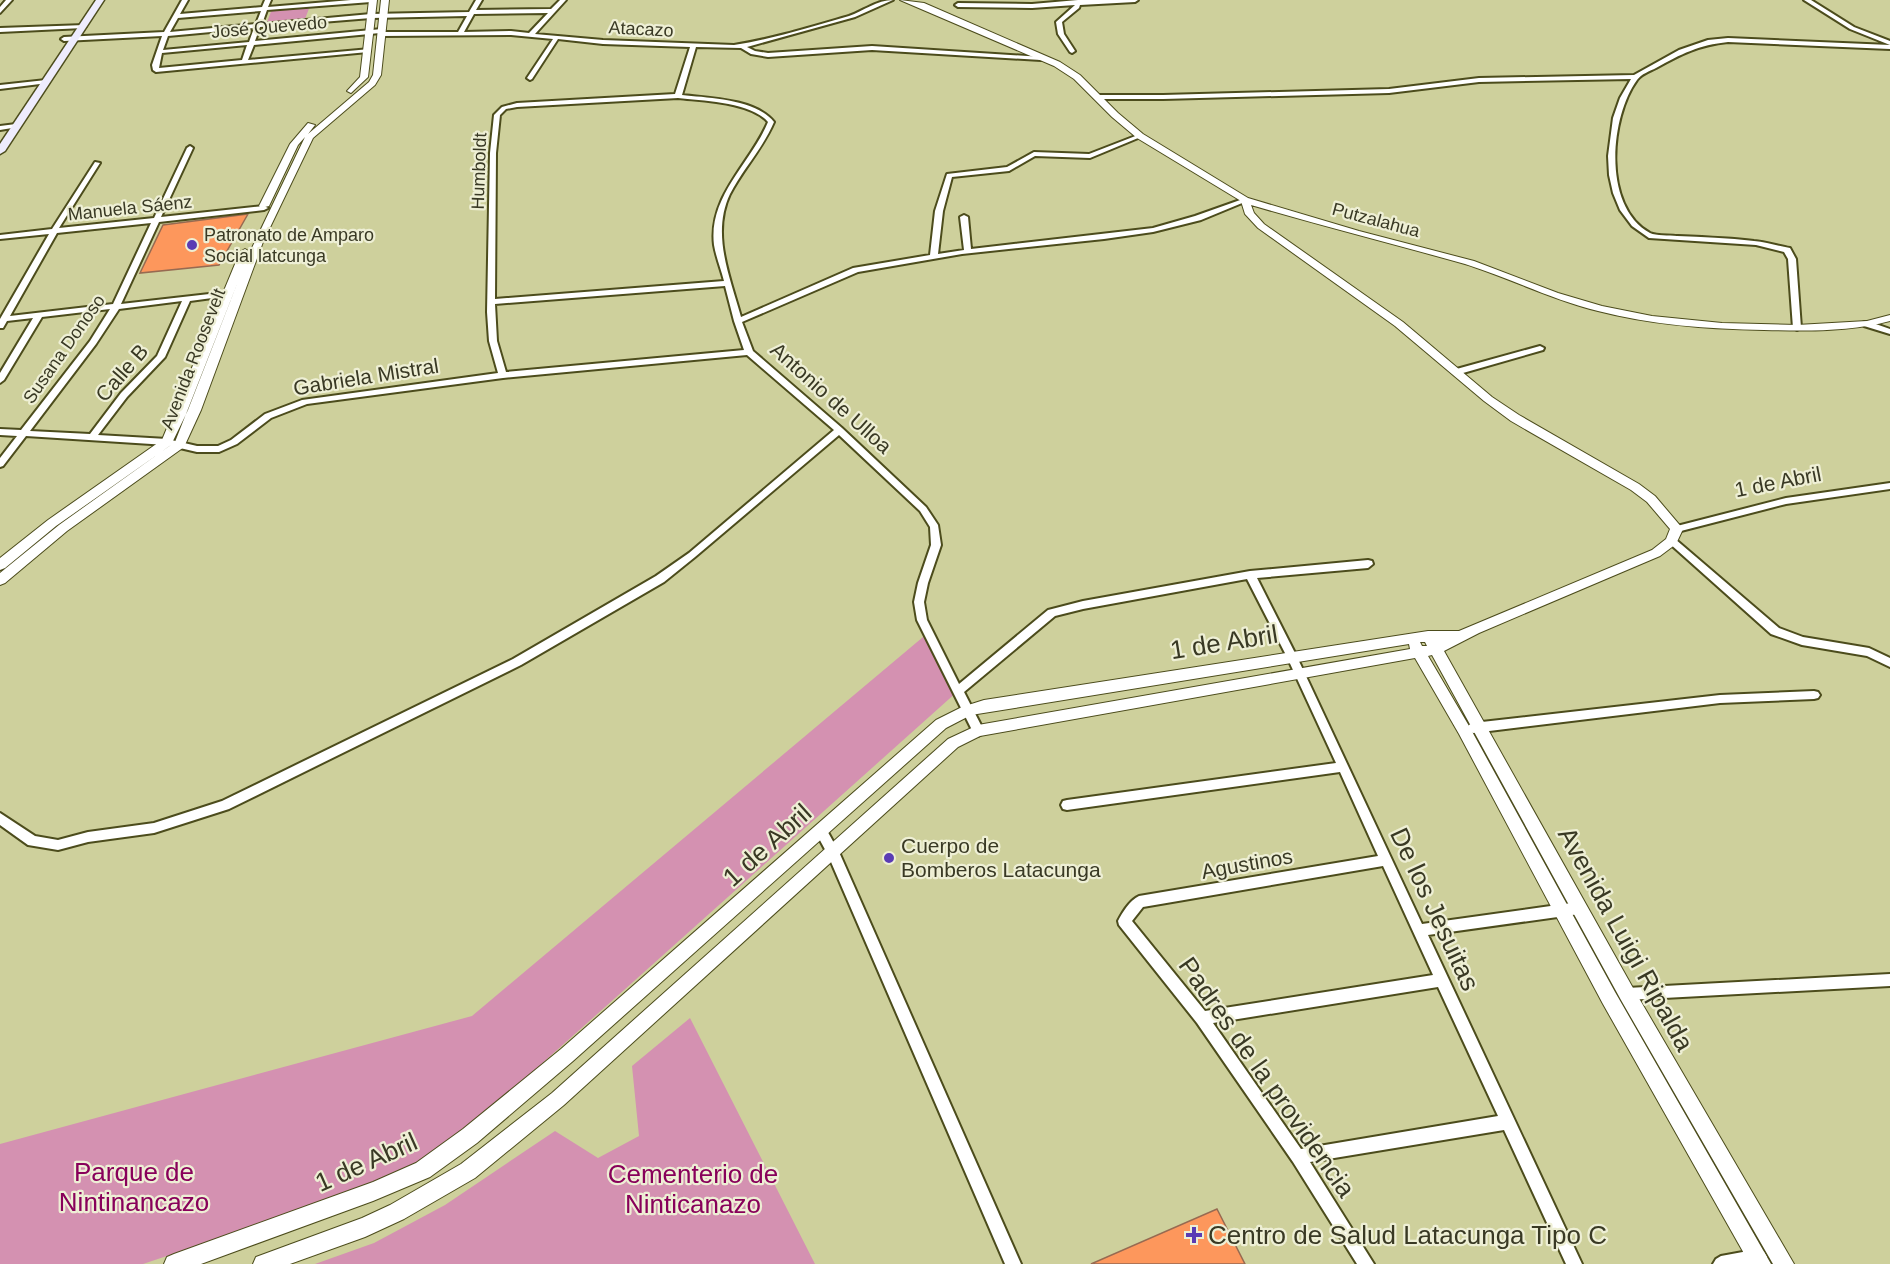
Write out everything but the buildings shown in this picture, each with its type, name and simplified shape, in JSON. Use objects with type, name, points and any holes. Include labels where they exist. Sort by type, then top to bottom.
[{"type":"main road","points":[[0,151],[23,98],[89,0]]},
{"type":"main road","points":[[1,130],[23,116],[100,0]]},
{"type":"main road","points":[[23,98],[36,97]]},
{"type":"street","points":[[0,11],[9,0]]},
{"type":"street","points":[[185,0],[166,34],[155,66],[156,70],[368,50]]},
{"type":"street","points":[[244,62],[260,26],[268,0]]},
{"type":"street","points":[[177,16],[372,0]]},
{"type":"street","name":"Avenida Roosevelt","points":[[0,565],[52,523],[166,442],[182,410],[227,294],[264,208],[298,137],[364,77],[372,0]]},
{"type":"street","name":"Avenida Roosevelt","points":[[0,580],[63,528],[180,444],[258,242],[309,137],[372,83],[377,75],[385,0]]},
{"type":"street","points":[[460,33],[478,0]]},
{"type":"street","points":[[531,34],[563,0]]},
{"type":"street","name":"Atacazo","points":[[382,33],[531,34],[693,46],[743,47],[853,16],[890,0]]},
{"type":"street","name":"Putzalahua","points":[[904,0],[921,5],[1057,64],[1077,77],[1140,136],[1245,200],[1356,233],[1471,263],[1554,295],[1600,309],[1652,319],[1722,327],[1797,328],[1867,324],[1890,318]]},
{"type":"street","points":[[958,5],[1135,0]]},
{"type":"street","points":[[1807,0],[1852,28],[1890,45]]},
{"type":"street","points":[[1072,51],[1060,34],[1059,22],[1078,2]]},
{"type":"street","points":[[308,21],[314,5]]},
{"type":"street","points":[[64,39],[166,34],[371,16],[551,11]]},
{"type":"street","points":[[0,30],[83,26]]},
{"type":"street","name":"José Quevedo","points":[[159,52],[370,32],[382,33]]},
{"type":"street","points":[[530,78],[557,37]]},
{"type":"street","points":[[1097,97],[1389,91],[1479,80],[1635,77],[1682,51],[1708,42],[1741,40],[1890,45]]},
{"type":"street","points":[[678,96],[693,46]]},
{"type":"street","points":[[743,47],[753,53],[768,56],[872,48],[1041,58]]},
{"type":"street","points":[[1635,77],[1622,100],[1611,152],[1616,194],[1624,209],[1638,229],[1649,236],[1756,243],[1787,250],[1792,259],[1797,328]]},
{"type":"street","points":[[0,87],[46,82]]},
{"type":"street","name":"Antonio de Ulloa","points":[[678,96],[735,104],[764,113],[771,122],[766,134],[728,194],[718,221],[718,244],[738,321],[749,352],[839,430],[923,509],[935,527],[936,545],[919,602],[922,620],[978,730]]},
{"type":"street","name":"Humboldt","points":[[503,375],[493,341],[492,302],[493,153],[497,115],[504,108],[517,105],[678,96]]},
{"type":"street","points":[[934,256],[939,211],[949,175],[1009,170],[1034,154],[1090,156],[1140,136]]},
{"type":"street","name":"Susana Donoso","points":[[0,464],[93,342],[115,308],[190,148]]},
{"type":"street","points":[[2,323],[54,231],[97,163]]},
{"type":"street","points":[[738,321],[855,270],[968,251],[1154,230],[1198,218],[1245,200],[1250,214],[1261,226],[1400,324],[1515,418],[1635,487],[1651,499],[1675,535],[1775,631],[1802,641],[1869,652],[1890,663]]},
{"type":"street","name":"Manuela Sáenz","points":[[0,237],[264,208]]},
{"type":"street","points":[[964,217],[968,251]]},
{"type":"street","points":[[492,302],[728,283]]},
{"type":"street","points":[[2,323],[39,315],[227,294]]},
{"type":"street","name":"Calle B","points":[[93,436],[123,395],[161,357],[187,298]]},
{"type":"street","points":[[0,380],[39,315]]},
{"type":"street","points":[[1867,324],[1890,332]]},
{"type":"street","points":[[1456,372],[1540,348]]},
{"type":"street","name":"Gabriela Mistral","points":[[0,432],[93,436],[166,442],[197,449],[219,449],[234,442],[268,416],[304,402],[355,397],[503,375],[749,352]]},
{"type":"street","points":[[0,818],[32,841],[58,845],[88,837],[154,828],[225,805],[517,662],[660,579],[839,430]]},
{"type":"street","name":"1 de Abril","points":[[263,1264],[365,1227],[397,1212],[468,1171],[558,1099],[953,743],[978,730],[1299,673],[1461,636],[1656,553],[1675,535],[1786,501],[1890,486]]},
{"type":"street","points":[[958,691],[1052,613],[1083,605],[1250,575],[1368,564]]},
{"type":"street","name":"De los Jesuitas","points":[[1250,575],[1292,657],[1574,1264]]},
{"type":"street","name":"Avenida Luigi Ripalda","points":[[1433,643],[1472,729],[1562,910],[1609,998],[1759,1261]]},
{"type":"street","name":"1 de Abril","points":[[174,1264],[373,1191],[423,1170],[470,1136],[567,1055],[941,724],[967,711],[984,706],[1292,657],[1415,646]]},
{"type":"street","name":"Avenida Luigi Ripalda","points":[[1415,646],[1472,729],[1579,908],[1781,1258]]},
{"type":"street","points":[[1472,729],[1720,699],[1814,695]]},
{"type":"street","points":[[1067,805],[1343,767]]},
{"type":"street","points":[[821,831],[833,852],[1013,1264]]},
{"type":"street","name":"Agustinos","points":[[1125,921],[1139,902],[1386,860]]},
{"type":"street","points":[[1419,930],[1579,908]]},
{"type":"street","name":"Padres de la providencia","points":[[1125,921],[1202,1018],[1298,1157],[1366,1264]]},
{"type":"street","points":[[1202,1018],[1442,980]]},
{"type":"street","points":[[1627,994],[1890,980]]},
{"type":"street","points":[[1298,1157],[1508,1122]]},
{"type":"street","points":[[1721,1264],[1781,1258]]},
{"type":"green space","points":[[310,6],[305,19],[267,22],[272,9]]},
{"type":"green space","name":"Parque de Nintinancazo","points":[[929,632],[958,691],[423,1170],[143,1264],[0,1264],[0,1144],[472,1016]]},
{"type":"green space","name":"Cementerio de Ninticanazo","points":[[690,1018],[815,1264],[315,1264],[374,1243],[445,1205],[555,1131],[598,1158],[639,1136],[632,1066]]},
{"type":"place","name":"Patronato de Amparo Social latcunga","points":[[192,245]]},
{"type":"place","name":"Cuerpo de Bomberos Latacunga","points":[[889,858]]},
{"type":"place","name":"Centro de Salud Latacunga Tipo C","points":[[1194,1235]]}]
